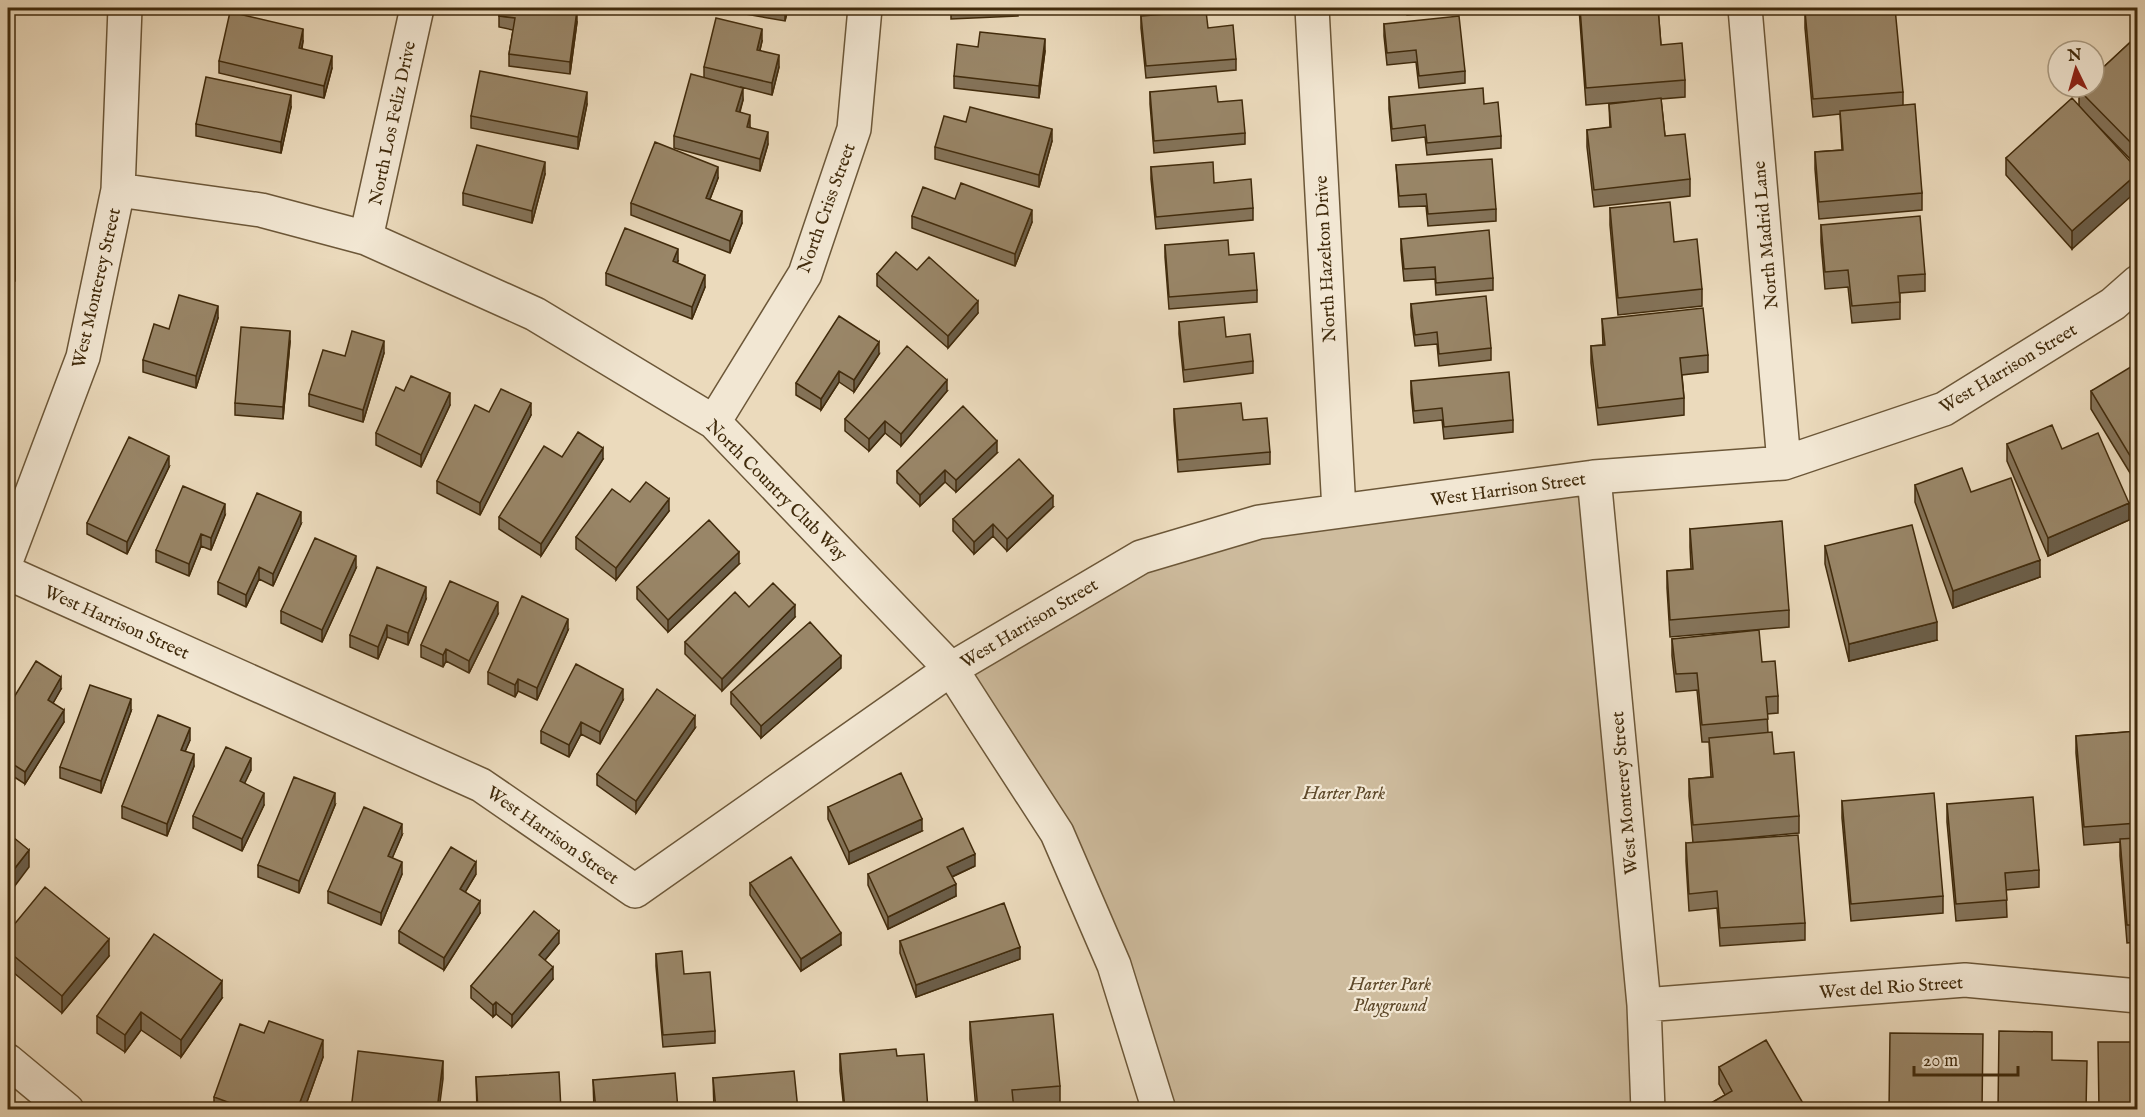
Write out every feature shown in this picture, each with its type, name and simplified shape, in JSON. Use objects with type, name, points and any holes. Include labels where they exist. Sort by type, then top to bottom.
[{"type":"street","name":"West Monterey Street","points":[[8,556],[83,357],[118,190],[125,8]]},
{"type":"street","name":"North Los Feliz Drive","points":[[366,238],[417,8]]},
{"type":"street","name":"North Criss Street","points":[[714,422],[805,274],[854,129],[865,8]]},
{"type":"street","name":"North Hazelton Drive","points":[[1312,8],[1339,511]]},
{"type":"street","name":"North Madrid Lane","points":[[1745,8],[1784,462]]},
{"type":"street","name":"North Country Club Way","points":[[118,190],[261,210],[366,238],[535,314],[714,422],[951,669],[1057,833],[1114,965],[1159,1110]]},
{"type":"street","name":"West Harrison Street","points":[[8,573],[481,785],[635,891],[951,669],[1141,557],[1258,522],[1594,477],[1784,462],[1944,409],[2113,304],[2138,282]]},
{"type":"street","name":"West Monterey Street","points":[[1594,477],[1644,1005],[1648,1110]]},
{"type":"street","name":"West del Rio Street","points":[[1644,1005],[1965,980],[2138,996]]},
{"type":"street","points":[[8,1061],[67,1110]]},
{"type":"green space","name":"Harter Park","points":[[1594,477],[1648,1109],[1159,1109],[1114,965],[951,669],[1141,557]]},
{"type":"building","points":[[500,8],[577,10],[570,62],[509,54],[515,18],[499,16]]},
{"type":"building","points":[[1580,8],[1658,8],[1661,45],[1682,43],[1685,80],[1586,88]]},
{"type":"building","points":[[1895,8],[1903,92],[1813,99],[1805,11]]},
{"type":"building","points":[[1206,11],[1208,28],[1233,25],[1236,59],[1146,66],[1141,16]]},
{"type":"building","points":[[230,12],[303,29],[299,48],[332,56],[324,86],[219,61]]},
{"type":"building","points":[[1459,16],[1465,71],[1419,76],[1416,50],[1387,53],[1384,24]]},
{"type":"building","points":[[716,18],[762,29],[757,50],[779,55],[772,83],[704,67]]},
{"type":"building","points":[[980,32],[1045,39],[1039,86],[954,76],[957,44],[978,47]]},
{"type":"building","points":[[2138,35],[2138,150],[2088,99],[2106,99],[2106,65]]},
{"type":"building","points":[[480,71],[587,92],[578,137],[471,116]]},
{"type":"building","points":[[691,74],[743,88],[736,111],[750,115],[747,127],[768,132],[760,159],[674,136]]},
{"type":"building","points":[[206,77],[291,95],[281,142],[196,124]]},
{"type":"building","points":[[1216,86],[1218,102],[1242,100],[1245,133],[1154,141],[1150,92]]},
{"type":"building","points":[[1483,88],[1484,104],[1498,102],[1501,136],[1427,143],[1425,125],[1392,129],[1389,97]]},
{"type":"building","points":[[1661,98],[1665,136],[1685,134],[1690,179],[1594,190],[1587,130],[1611,127],[1609,104]]},
{"type":"building","points":[[2073,99],[2138,170],[2138,173],[2072,231],[2006,158]]},
{"type":"building","points":[[1915,104],[1922,193],[1819,202],[1815,152],[1843,150],[1840,111]]},
{"type":"building","points":[[970,107],[1052,129],[1039,175],[935,147],[944,116],[966,122]]},
{"type":"building","points":[[655,142],[718,167],[706,198],[742,211],[730,241],[631,203]]},
{"type":"building","points":[[477,145],[545,162],[532,211],[463,193]]},
{"type":"building","points":[[1492,159],[1496,209],[1428,214],[1426,194],[1399,196],[1396,165]]},
{"type":"building","points":[[1213,162],[1214,183],[1251,179],[1253,208],[1156,217],[1151,167]]},
{"type":"building","points":[[961,183],[1032,210],[1015,254],[912,216],[923,187],[955,199]]},
{"type":"building","points":[[8,194],[14,194],[15,269],[8,269]]},
{"type":"building","points":[[1670,202],[1674,242],[1697,239],[1702,289],[1618,298],[1610,208]]},
{"type":"building","points":[[1920,216],[1925,274],[1898,276],[1900,302],[1852,306],[1848,270],[1825,272],[1821,225]]},
{"type":"building","points":[[625,228],[678,249],[673,261],[705,275],[692,307],[606,273]]},
{"type":"building","points":[[1489,230],[1493,278],[1436,283],[1435,267],[1404,269],[1401,239]]},
{"type":"building","points":[[1228,240],[1229,255],[1254,253],[1257,290],[1169,297],[1165,245]]},
{"type":"building","points":[[896,252],[917,270],[929,257],[978,301],[948,336],[877,274]]},
{"type":"building","points":[[179,295],[218,306],[196,376],[143,360],[154,324],[169,329]]},
{"type":"building","points":[[1486,296],[1491,348],[1439,354],[1437,332],[1415,335],[1411,304]]},
{"type":"building","points":[[1703,308],[1708,355],[1680,358],[1684,398],[1598,408],[1591,346],[1605,345],[1602,319]]},
{"type":"building","points":[[839,316],[879,342],[854,380],[839,371],[821,399],[796,383]]},
{"type":"building","points":[[1224,317],[1226,337],[1250,334],[1253,361],[1184,370],[1179,322]]},
{"type":"building","points":[[241,327],[290,331],[283,407],[235,403]]},
{"type":"building","points":[[352,331],[384,341],[363,410],[309,394],[323,350],[345,356]]},
{"type":"building","points":[[907,346],[947,380],[901,434],[885,421],[869,439],[845,419]]},
{"type":"building","points":[[2134,365],[2138,370],[2138,469],[2091,391]]},
{"type":"building","points":[[1509,372],[1513,420],[1444,427],[1442,408],[1414,411],[1411,381]]},
{"type":"building","points":[[411,376],[450,393],[421,455],[376,433],[396,387],[404,391]]},
{"type":"building","points":[[501,389],[531,403],[480,503],[437,481],[475,405],[489,412]]},
{"type":"building","points":[[1241,403],[1243,420],[1267,418],[1270,452],[1178,460],[1174,409]]},
{"type":"building","points":[[963,406],[997,441],[956,480],[945,470],[920,495],[897,471]]},
{"type":"building","points":[[2052,425],[2062,449],[2098,433],[2129,503],[2048,538],[2007,444]]},
{"type":"building","points":[[578,432],[603,448],[541,544],[499,517],[544,446],[562,457]]},
{"type":"building","points":[[129,437],[169,456],[127,542],[87,523]]},
{"type":"building","points":[[1019,459],[1053,496],[1007,539],[993,524],[974,542],[953,519]]},
{"type":"building","points":[[1962,468],[1971,492],[2011,478],[2040,560],[1953,591],[1915,485]]},
{"type":"building","points":[[646,482],[669,499],[616,568],[576,537],[612,489],[630,502]]},
{"type":"building","points":[[183,486],[225,504],[211,538],[201,534],[189,564],[156,550]]},
{"type":"building","points":[[257,493],[301,512],[273,574],[259,567],[246,595],[218,582]]},
{"type":"building","points":[[709,520],[739,552],[668,620],[637,587]]},
{"type":"building","points":[[1782,521],[1789,610],[1670,620],[1667,571],[1693,569],[1690,529]]},
{"type":"building","points":[[1912,525],[1937,622],[1849,644],[1825,546]]},
{"type":"building","points":[[315,538],[356,556],[322,630],[281,611]]},
{"type":"building","points":[[377,567],[426,587],[408,633],[387,625],[378,647],[350,635]]},
{"type":"building","points":[[450,581],[498,602],[469,661],[446,649],[443,655],[421,645]]},
{"type":"building","points":[[773,583],[795,605],[722,679],[685,642],[735,592],[749,607]]},
{"type":"building","points":[[522,596],[568,619],[537,688],[518,679],[515,685],[488,672]]},
{"type":"building","points":[[810,622],[841,656],[761,726],[731,692]]},
{"type":"building","points":[[2138,627],[2138,640],[2131,632]]},
{"type":"building","points":[[1759,630],[1762,662],[1775,661],[1778,696],[1766,697],[1768,719],[1702,725],[1697,673],[1676,674],[1672,639]]},
{"type":"building","points":[[36,661],[61,677],[48,700],[64,710],[25,772],[8,761],[8,707]]},
{"type":"building","points":[[576,664],[623,689],[600,732],[581,722],[569,745],[541,731]]},
{"type":"building","points":[[90,685],[131,699],[101,781],[60,767]]},
{"type":"building","points":[[657,689],[695,716],[636,801],[597,774]]},
{"type":"building","points":[[158,715],[190,728],[181,750],[194,754],[167,824],[122,806]]},
{"type":"building","points":[[2138,731],[2138,823],[2084,827],[2076,736]]},
{"type":"building","points":[[1772,732],[1774,754],[1794,752],[1799,816],[1693,825],[1689,779],[1713,777],[1709,738]]},
{"type":"building","points":[[226,747],[251,758],[240,781],[264,793],[242,839],[193,816]]},
{"type":"building","points":[[901,773],[922,819],[849,852],[828,807]]},
{"type":"building","points":[[294,777],[335,793],[299,881],[258,865]]},
{"type":"building","points":[[1934,793],[1943,896],[1851,904],[1842,801]]},
{"type":"building","points":[[2033,797],[2039,870],[2005,873],[2007,900],[1956,904],[1947,804]]},
{"type":"building","points":[[364,807],[402,824],[388,856],[402,862],[381,913],[328,891]]},
{"type":"building","points":[[963,828],[975,854],[947,867],[956,884],[888,917],[868,874]]},
{"type":"building","points":[[8,833],[29,850],[8,877]]},
{"type":"building","points":[[1798,835],[1805,923],[1720,928],[1717,891],[1689,894],[1686,843]]},
{"type":"building","points":[[2138,838],[2138,925],[2127,925],[2120,839]]},
{"type":"building","points":[[451,847],[476,862],[460,889],[480,901],[444,958],[399,931]]},
{"type":"building","points":[[791,857],[841,933],[801,959],[750,883]]},
{"type":"building","points":[[45,887],[109,939],[62,996],[8,951],[8,932]]},
{"type":"building","points":[[1004,903],[1020,947],[916,985],[900,941]]},
{"type":"building","points":[[534,911],[559,931],[539,955],[553,967],[512,1015],[496,1002],[493,1005],[471,986]]},
{"type":"building","points":[[154,934],[222,981],[181,1040],[141,1012],[125,1035],[97,1016]]},
{"type":"building","points":[[682,951],[684,974],[710,972],[715,1031],[663,1035],[656,954]]},
{"type":"building","points":[[1053,1014],[1060,1086],[1012,1090],[1014,1110],[978,1110],[970,1022]]},
{"type":"building","points":[[269,1021],[323,1040],[297,1110],[249,1110],[214,1097],[240,1024],[264,1033]]},
{"type":"building","points":[[1999,1031],[2052,1032],[2052,1060],[2087,1061],[2086,1110],[1998,1110]]},
{"type":"building","points":[[1890,1033],[1983,1034],[1982,1110],[1889,1110]]},
{"type":"building","points":[[1766,1040],[1807,1110],[1708,1110],[1706,1106],[1732,1091],[1719,1067]]},
{"type":"building","points":[[2098,1042],[2138,1042],[2138,1110],[2099,1110]]},
{"type":"building","points":[[896,1049],[897,1056],[924,1054],[928,1110],[845,1110],[840,1054]]},
{"type":"building","points":[[358,1051],[443,1061],[437,1110],[351,1110]]},
{"type":"building","points":[[794,1071],[798,1110],[716,1110],[713,1078]]},
{"type":"building","points":[[559,1072],[561,1110],[478,1110],[476,1077]]},
{"type":"building","points":[[675,1073],[678,1110],[596,1110],[593,1080]]},
{"type":"park label","name":"Harter Park Playground","points":[[1390,994]]}]
